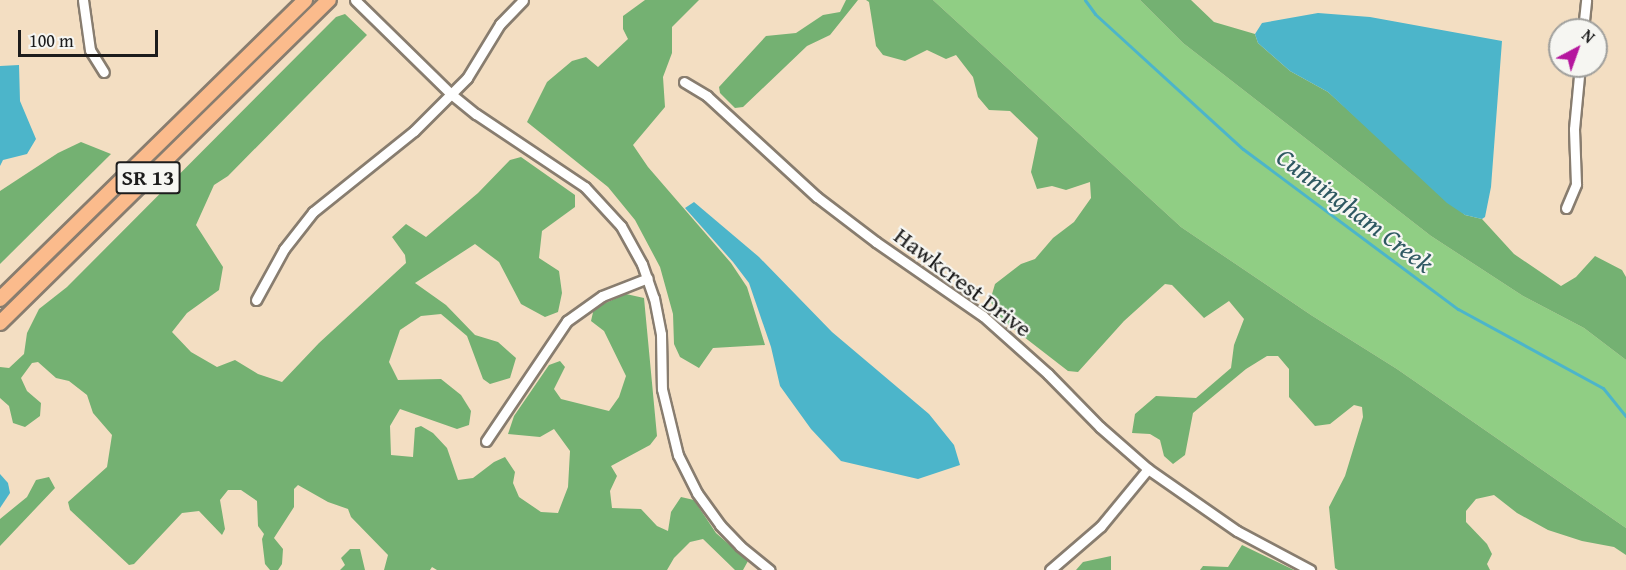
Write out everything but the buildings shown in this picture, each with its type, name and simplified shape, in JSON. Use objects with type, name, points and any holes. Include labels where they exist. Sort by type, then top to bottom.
[{"type":"main road","name":"SR 13","points":[[0,299],[305,0]]},
{"type":"main road","name":"SR 13","points":[[0,323],[329,0]]},
{"type":"street","points":[[83,0],[90,51],[104,72]]},
{"type":"street","points":[[356,0],[451,94],[593,194],[621,226],[648,278],[660,325],[662,389],[678,455],[697,493],[720,525],[740,546],[770,570]]},
{"type":"street","points":[[256,300],[284,249],[313,212],[414,131],[451,94],[478,64],[500,24],[523,0]]},
{"type":"street","points":[[1584,18],[1586,0]]},
{"type":"street","points":[[1566,208],[1576,184],[1574,129],[1579,78]]},
{"type":"street","name":"Hawkcrest Drive","points":[[684,82],[715,103],[818,197],[876,242],[983,316],[1048,374],[1100,427],[1148,469],[1237,531],[1310,570]]},
{"type":"street","points":[[486,441],[559,331],[571,317],[602,296],[648,278]]},
{"type":"street","points":[[1050,570],[1101,526],[1148,469]]},
{"type":"green space","points":[[645,0],[699,0],[672,27],[672,53],[663,77],[665,107],[633,145],[648,167],[731,263],[747,287],[765,345],[713,348],[699,368],[680,357],[674,344],[673,314],[660,267],[635,220],[608,187],[527,122],[547,82],[572,61],[586,57],[598,67],[628,39],[623,29],[623,16]]},
{"type":"green space","points":[[846,0],[858,0],[830,35],[807,46],[743,107],[735,108],[720,93],[719,87],[766,36],[796,33],[823,15],[840,12]]},
{"type":"green space","points":[[866,0],[933,0],[1181,227],[1311,315],[1397,369],[1626,528],[1626,555],[1614,547],[1582,541],[1548,530],[1517,513],[1494,495],[1476,499],[1466,511],[1466,522],[1487,544],[1492,554],[1487,564],[1490,570],[1338,570],[1335,568],[1329,507],[1345,476],[1363,417],[1362,407],[1354,405],[1330,424],[1315,426],[1289,397],[1289,369],[1278,356],[1267,356],[1246,369],[1193,413],[1185,455],[1173,464],[1164,456],[1160,440],[1150,434],[1132,433],[1135,414],[1156,396],[1196,398],[1231,368],[1234,345],[1244,319],[1229,301],[1204,318],[1172,285],[1165,284],[1124,321],[1078,372],[1068,371],[1002,320],[990,301],[995,284],[1021,264],[1035,259],[1053,238],[1074,222],[1091,198],[1090,182],[1066,190],[1052,186],[1037,189],[1031,172],[1038,138],[1010,111],[989,110],[978,97],[973,77],[956,55],[946,59],[927,50],[905,61],[883,55],[876,46],[869,2]]},
{"type":"green space","points":[[933,0],[1140,0],[1183,43],[1431,236],[1523,296],[1584,328],[1626,360],[1626,528],[1397,369],[1311,315],[1181,227]]},
{"type":"green space","points":[[1140,0],[1191,0],[1214,22],[1255,34],[1258,43],[1290,71],[1328,92],[1465,215],[1482,219],[1514,254],[1561,286],[1576,277],[1595,256],[1622,270],[1626,277],[1626,360],[1584,328],[1523,296],[1431,236],[1183,43]]},
{"type":"green space","points":[[345,14],[367,35],[228,176],[214,185],[196,225],[223,267],[219,290],[187,313],[172,332],[191,352],[217,367],[235,360],[258,374],[282,382],[319,343],[406,263],[405,255],[392,237],[406,224],[426,237],[478,193],[510,160],[521,157],[575,195],[575,207],[542,231],[539,258],[559,271],[562,293],[558,312],[545,317],[521,304],[499,262],[475,244],[415,283],[446,305],[475,335],[498,342],[516,358],[510,378],[490,384],[483,379],[467,336],[441,314],[421,316],[400,330],[389,362],[398,380],[441,379],[461,395],[471,411],[469,425],[457,429],[400,409],[390,426],[391,455],[413,457],[415,428],[421,426],[433,433],[447,448],[458,480],[473,478],[494,462],[505,457],[515,472],[513,483],[519,497],[541,512],[558,513],[568,487],[570,451],[554,429],[540,437],[508,434],[514,416],[549,365],[560,361],[565,367],[554,389],[561,399],[609,411],[619,397],[626,376],[604,331],[591,321],[594,308],[626,294],[644,298],[657,436],[650,445],[611,466],[617,476],[610,491],[612,508],[641,509],[657,526],[668,531],[671,512],[681,497],[694,500],[716,533],[748,561],[743,570],[735,570],[703,539],[690,542],[674,558],[667,570],[437,570],[432,567],[430,570],[384,570],[388,555],[351,517],[348,509],[328,502],[298,485],[294,489],[294,507],[274,538],[283,549],[282,564],[278,570],[270,570],[265,564],[262,539],[264,534],[258,526],[257,501],[241,490],[228,490],[220,500],[225,529],[222,535],[199,511],[182,513],[134,564],[129,565],[70,510],[68,502],[107,467],[112,435],[93,413],[87,395],[69,381],[56,378],[38,362],[32,363],[21,378],[27,391],[41,403],[40,416],[25,427],[13,423],[9,406],[0,398],[0,367],[9,368],[24,354],[27,333],[39,309],[67,287],[336,17]]},
{"type":"green space","points":[[81,142],[111,154],[0,264],[0,191],[58,153]]},
{"type":"green space","points":[[49,477],[55,488],[0,546],[0,519],[27,497],[36,480]]},
{"type":"green space","points":[[1242,545],[1294,570],[1200,570],[1203,566],[1228,567]]},
{"type":"green space","points":[[350,549],[360,549],[365,570],[340,570],[345,565],[341,558]]},
{"type":"green space","points":[[1111,556],[1111,570],[1076,570],[1083,562]]},
{"type":"water","points":[[1318,13],[1370,17],[1502,41],[1491,187],[1485,217],[1482,219],[1465,215],[1447,203],[1328,92],[1290,71],[1258,43],[1255,34],[1262,23]]},
{"type":"water","points":[[19,65],[20,101],[36,139],[27,154],[3,160],[0,166],[0,66]]},
{"type":"water","points":[[694,202],[759,257],[832,332],[929,414],[954,445],[960,465],[918,479],[841,461],[811,429],[780,386],[771,347],[749,283],[685,208]]},
{"type":"water","points":[[0,474],[8,483],[10,493],[0,508]]},
{"type":"waterway","name":"Cunningham Creek","points":[[1085,0],[1095,14],[1243,149],[1458,309],[1603,388],[1626,416]]}]
